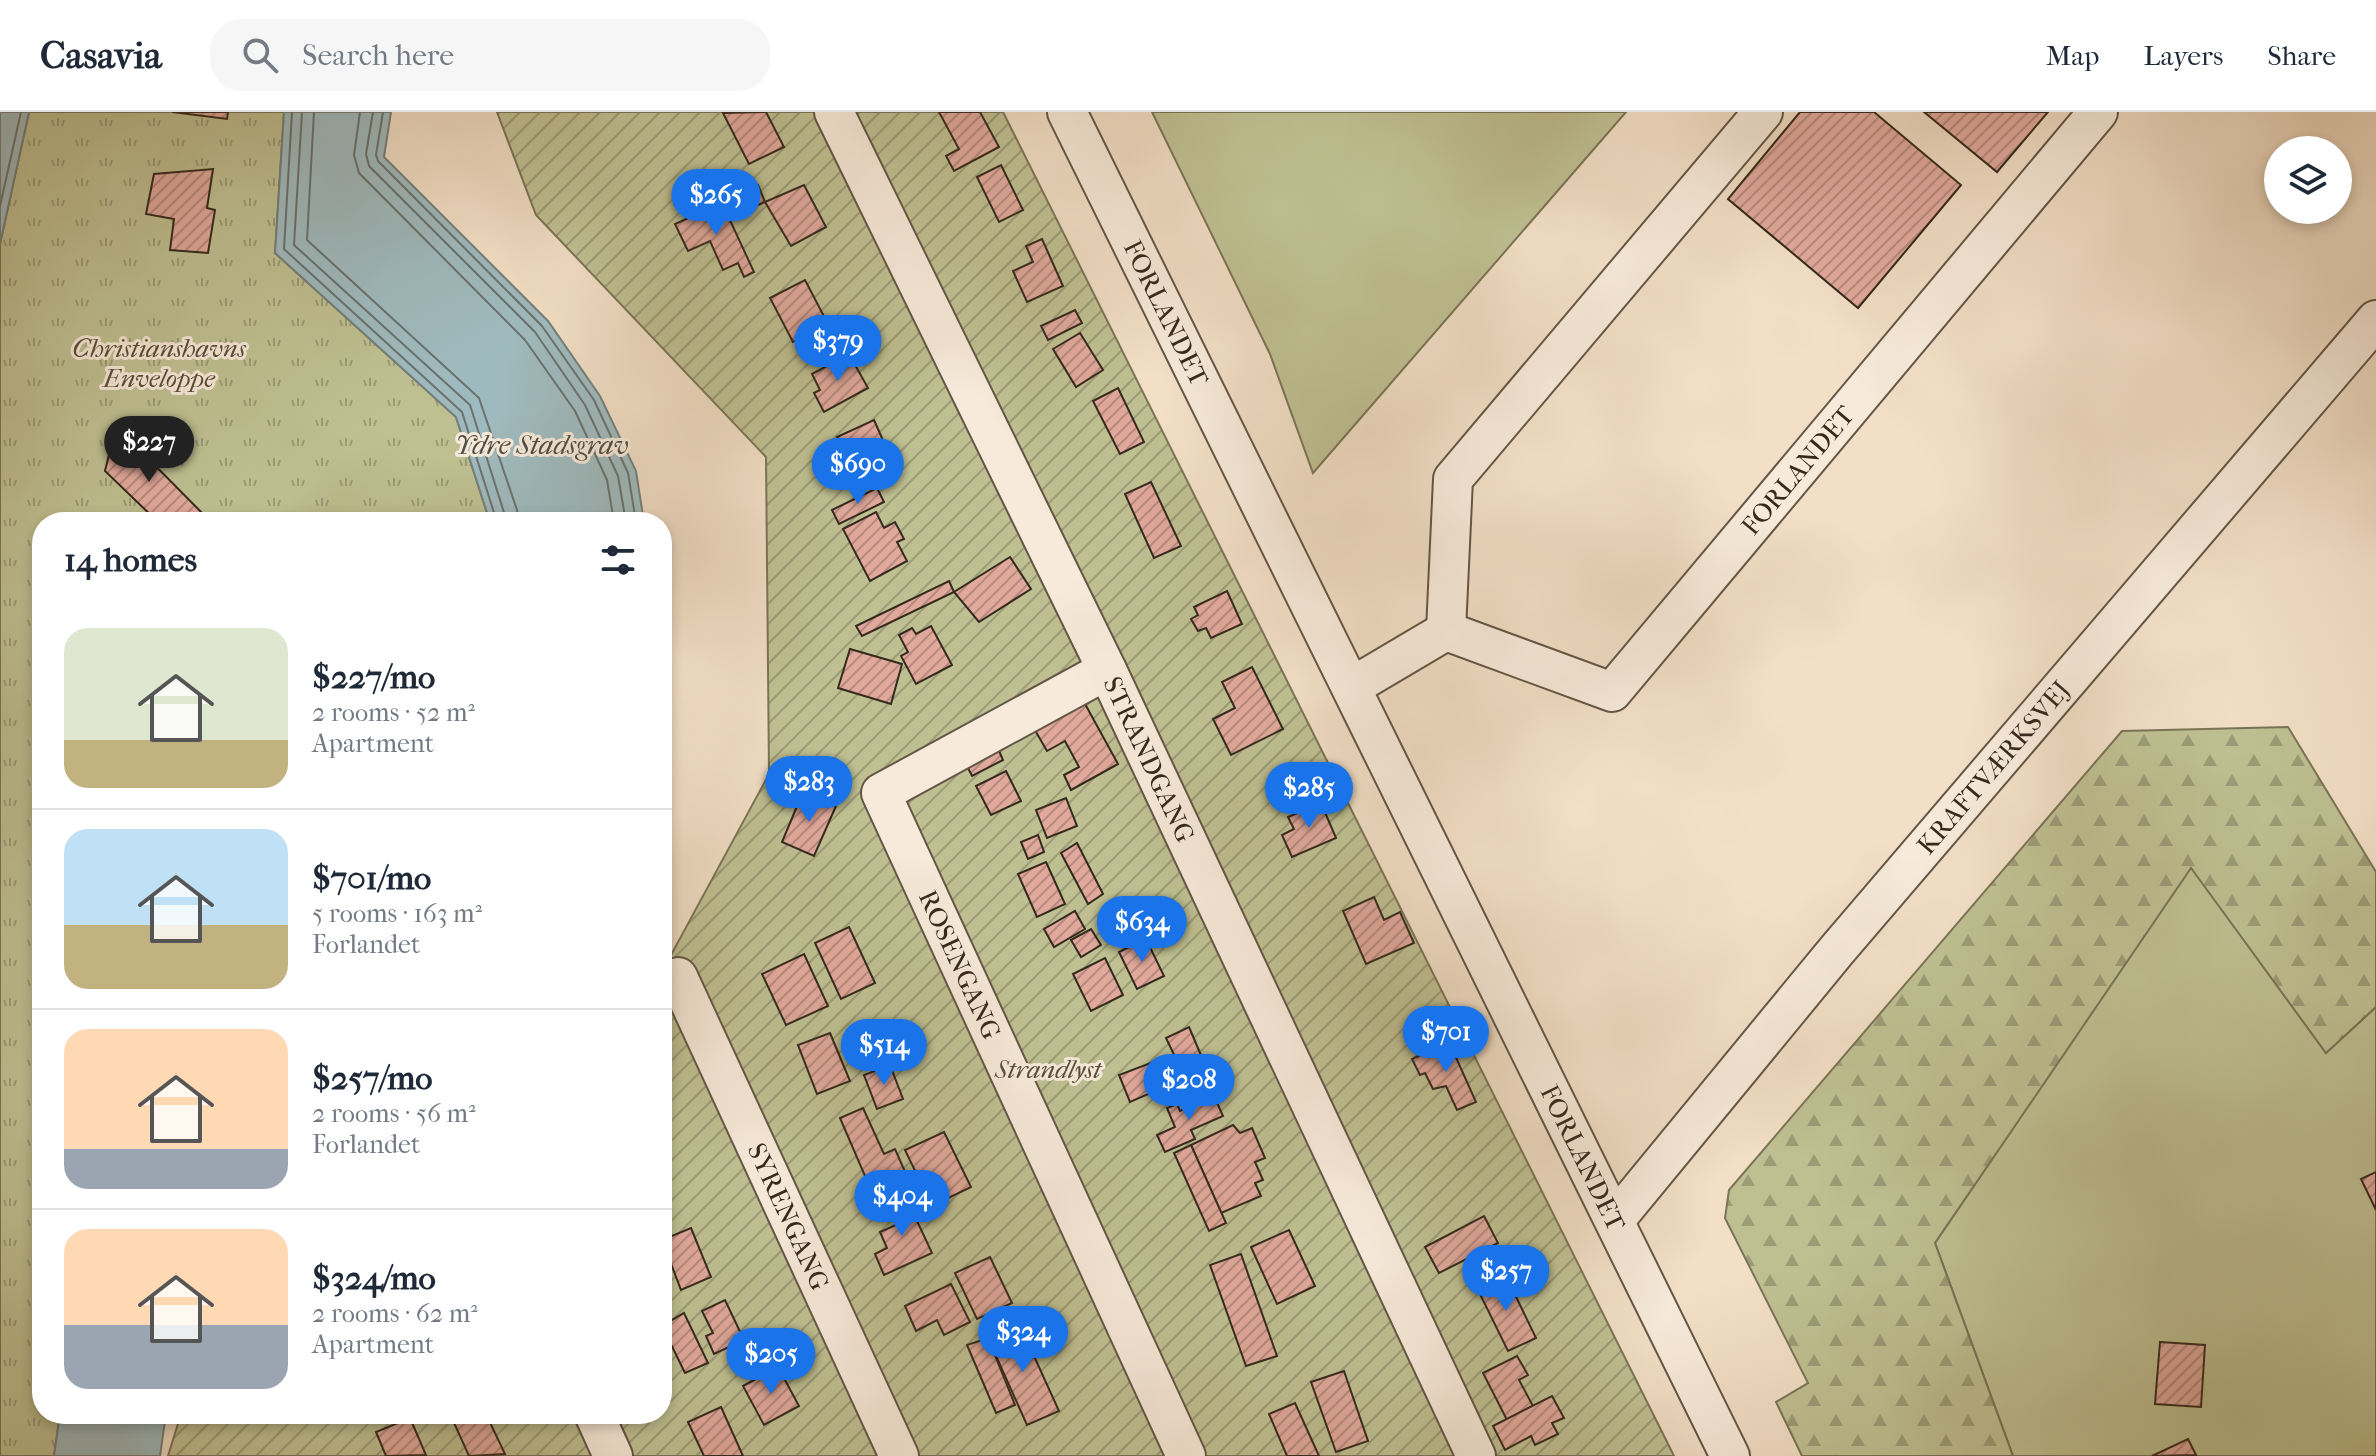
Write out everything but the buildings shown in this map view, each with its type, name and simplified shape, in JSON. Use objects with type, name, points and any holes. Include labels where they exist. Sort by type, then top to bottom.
[{"type":"street","name":"STRANDGANG","points":[[834,112],[1107,670],[1476,1456]]},
{"type":"street","name":"FORLANDET","points":[[1067,112],[1353,686],[1730,1456]]},
{"type":"street","points":[[1353,686],[1446,631],[1453,479],[1763,112]]},
{"type":"street","name":"FORLANDET","points":[[1446,631],[1612,692],[2098,112]]},
{"type":"street","name":"KRAFTVÆRKSVEJ","points":[[1615,1220],[1837,950],[2376,320]]},
{"type":"street","name":"ROSENGANG","points":[[1107,670],[881,793],[1186,1456]]},
{"type":"street","name":"SYRENGANG","points":[[672,986],[899,1456]]},
{"type":"street","points":[[599,1424],[613,1456]]},
{"type":"green space","name":"Christianshavns Enveloppe","points":[[29,112],[284,112],[275,253],[456,417],[487,512],[32,512],[32,1424],[59,1424],[54,1456],[0,1456],[0,244]]},
{"type":"green space","name":"Strandlyst","points":[[497,112],[1003,112],[1674,1456],[168,1456],[178,1424],[672,1424],[672,953],[769,774],[766,457],[536,215]]},
{"type":"green space","points":[[1152,112],[1626,112],[1313,473],[1270,354]]},
{"type":"green space","points":[[2288,727],[2376,872],[2376,1007],[2326,1053],[2191,868],[1935,1243],[2013,1456],[1802,1456],[1776,1402],[1808,1383],[1725,1218],[1729,1190],[2122,731]]},
{"type":"green space","points":[[2191,867],[2326,1053],[2376,1007],[2376,1456],[2013,1456],[1935,1243]]},
{"type":"water","points":[[0,112],[29,112],[0,244]]},
{"type":"water","name":"Ydre Stadsgrav","points":[[284,112],[391,112],[384,157],[548,321],[600,396],[636,471],[642,512],[487,512],[456,417],[275,253]]},
{"type":"water","points":[[59,1424],[165,1424],[160,1456],[54,1456]]}]
